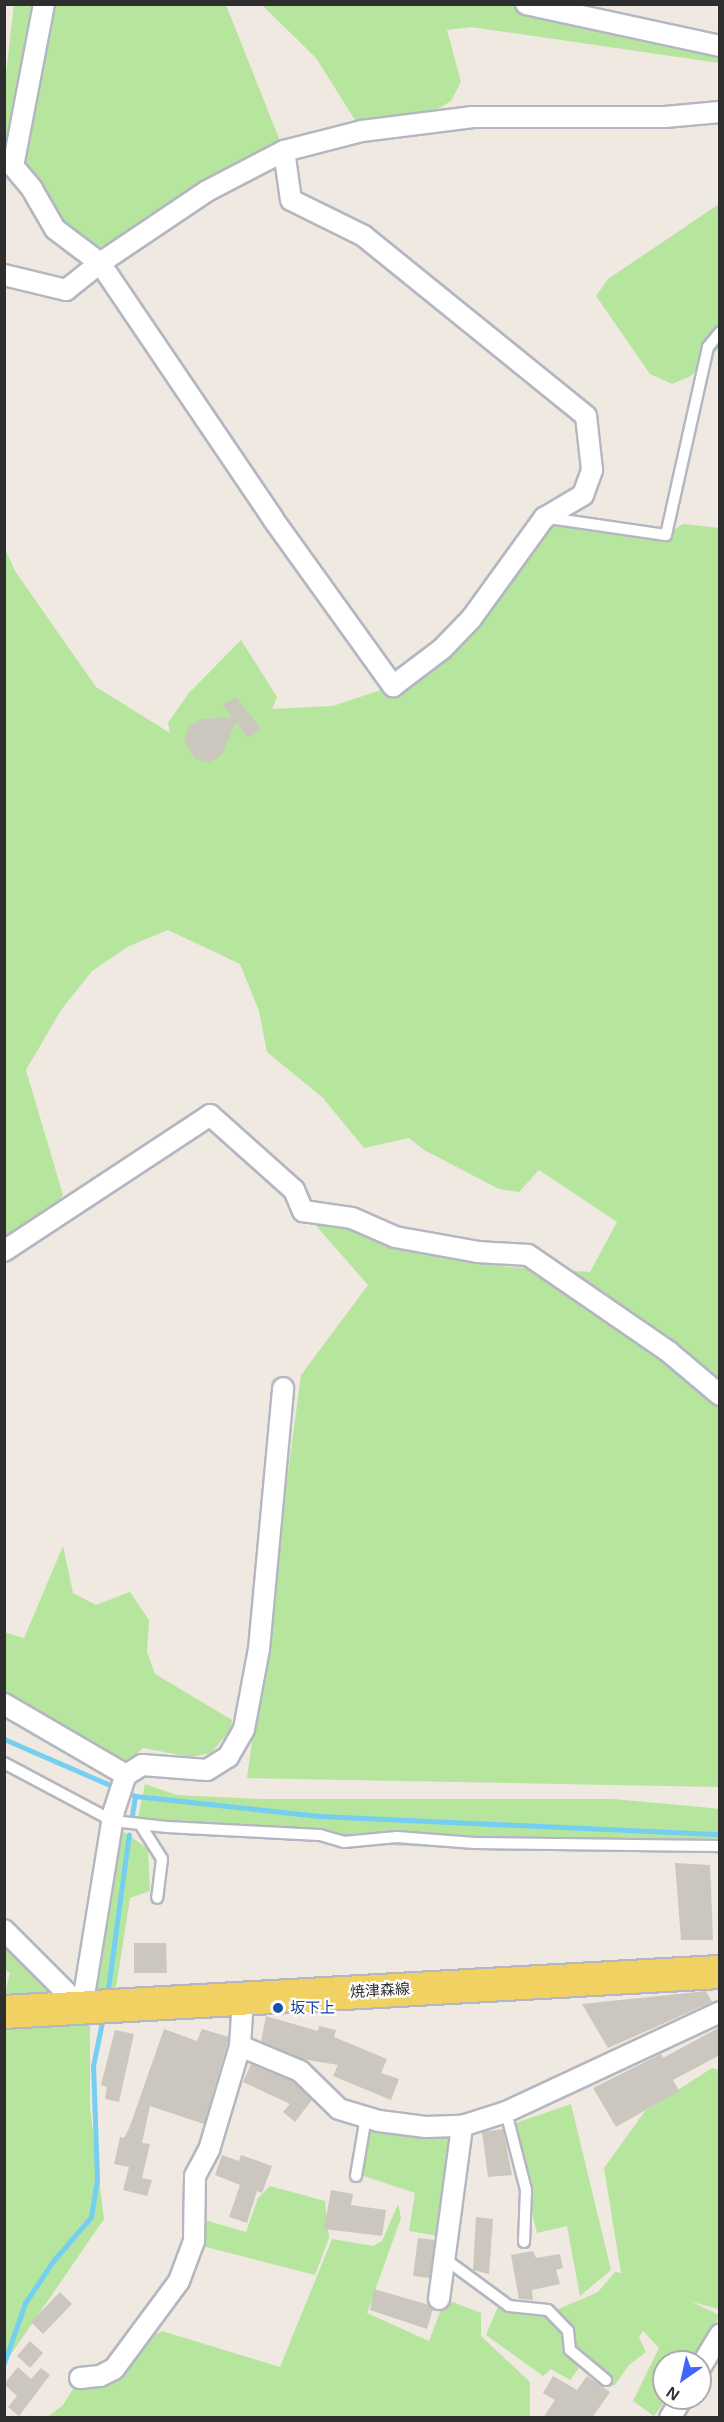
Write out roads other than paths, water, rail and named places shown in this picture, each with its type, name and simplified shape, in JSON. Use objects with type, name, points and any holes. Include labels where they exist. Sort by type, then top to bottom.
[{"type":"main road","name":"焼津森線","points":[[4,2012],[720,1972]]},
{"type":"street","points":[[44,4],[13,166],[32,189],[55,229],[100,263],[273,519],[393,686],[442,649],[471,618],[544,518],[583,495],[592,470],[586,416],[364,236],[291,200],[284,151]]},
{"type":"street","points":[[526,4],[720,46]]},
{"type":"street","points":[[4,275],[66,290],[100,263],[207,191],[284,151],[362,131],[473,117],[720,112]]},
{"type":"street","points":[[4,1251],[210,1115],[294,1190],[303,1211],[352,1218],[395,1237],[478,1252],[528,1255],[669,1352],[720,1395]]},
{"type":"street","points":[[98,2006],[113,1816],[125,1779],[142,1765],[207,1770],[228,1757],[244,1729],[259,1648],[283,1388]]},
{"type":"street","points":[[4,1704],[125,1779]]},
{"type":"street","points":[[4,1930],[98,2006]]},
{"type":"street","points":[[80,2378],[99,2376],[114,2369],[179,2281],[194,2241],[195,2176],[208,2150],[240,2046],[243,1998]]},
{"type":"street","points":[[240,2046],[283,2061],[300,2071],[339,2109],[366,2117],[426,2127],[462,2126],[506,2112],[720,2012]]},
{"type":"street","points":[[439,2299],[462,2126]]},
{"type":"street","points":[[711,2350],[720,2335]]},
{"type":"lane","points":[[544,518],[666,535],[708,347],[720,332]]},
{"type":"lane","points":[[4,1763],[113,1816],[140,1824],[320,1835],[344,1842],[397,1837],[475,1843],[720,1846]]},
{"type":"lane","points":[[140,1824],[162,1859],[157,1898]]},
{"type":"lane","points":[[506,2112],[526,2190],[524,2242]]},
{"type":"lane","points":[[356,2176],[366,2117]]},
{"type":"lane","points":[[445,2259],[509,2306],[548,2310],[568,2331],[570,2350],[606,2380]]},
{"type":"waterway","points":[[4,1739],[135,1796],[319,1816],[720,1834]]},
{"type":"waterway","points":[[132,1815],[135,1796]]},
{"type":"waterway","points":[[107,1996],[129,1834]]},
{"type":"waterway","points":[[4,2363],[25,2303],[53,2261],[91,2217],[97,2179],[93,2066],[103,2017]]},
{"type":"place","name":"坂下上","points":[[278,2008]]}]
